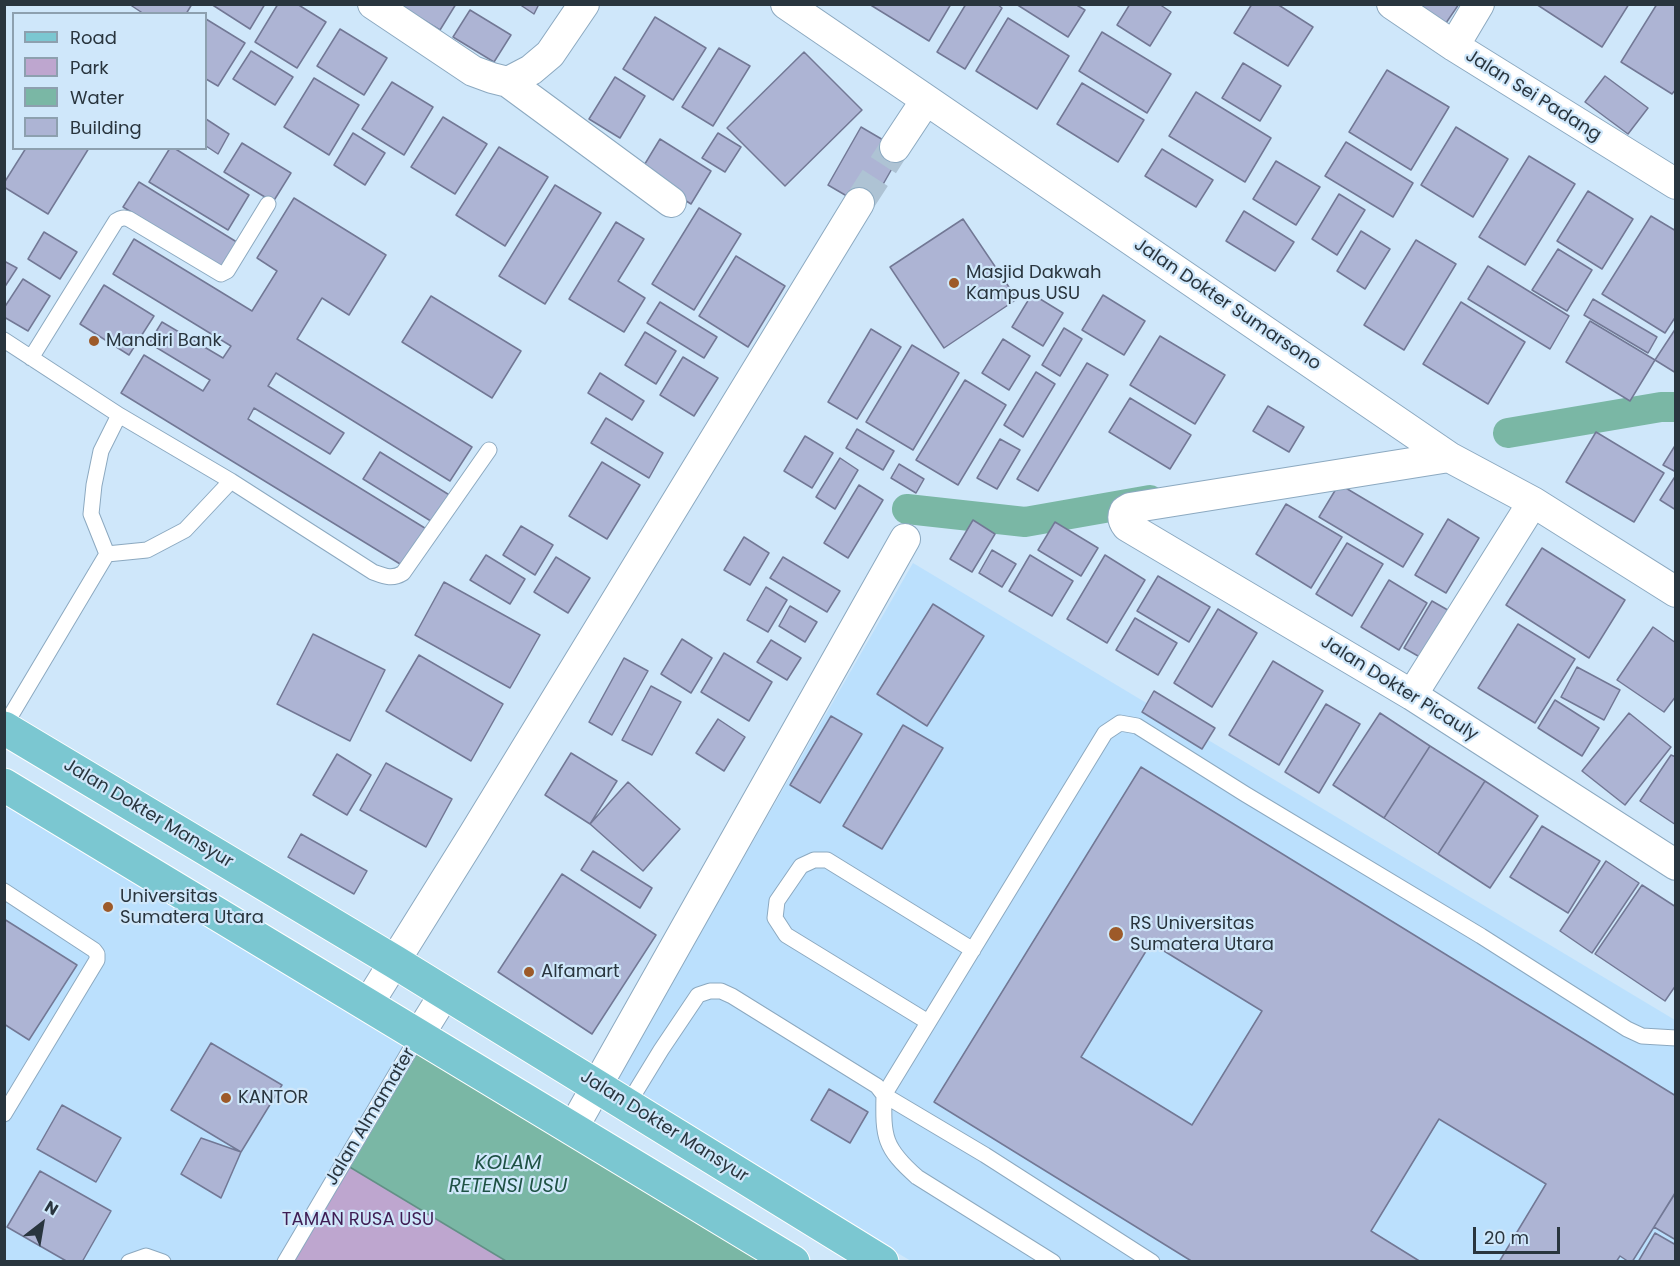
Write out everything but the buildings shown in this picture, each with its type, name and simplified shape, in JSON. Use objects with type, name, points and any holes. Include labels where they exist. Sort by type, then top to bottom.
[{"type":"main road","name":"Jalan Dokter Mansyur","points":[[4,728],[395,962],[882,1262]]},
{"type":"main road","points":[[4,785],[793,1262]]},
{"type":"street","points":[[373,4],[473,71],[508,82],[671,202]]},
{"type":"street","points":[[508,82],[531,70],[550,54],[584,4]]},
{"type":"street","name":"Jalan Dokter Sumarsono","points":[[786,4],[1449,457],[1533,502],[1676,592]]},
{"type":"street","name":"Jalan Sei Padang","points":[[1392,4],[1454,46],[1676,184]]},
{"type":"street","points":[[1454,46],[1479,4]]},
{"type":"street","points":[[895,147],[926,100]]},
{"type":"street","points":[[368,1004],[859,203]]},
{"type":"street","name":"Jalan Dokter Picauly","points":[[1449,457],[1130,508],[1125,511],[1123,517],[1127,526],[1412,695],[1676,865]]},
{"type":"street","points":[[1412,695],[1533,502]]},
{"type":"street","points":[[573,1128],[905,539]]},
{"type":"street","points":[[419,1035],[445,993]]},
{"type":"lane","points":[[32,358],[116,221],[129,219],[221,274],[227,271],[268,204]]},
{"type":"lane","points":[[4,340],[118,415],[231,481],[373,572],[386,577],[396,577],[403,573],[489,450]]},
{"type":"lane","points":[[107,554],[91,514],[101,451],[118,415]]},
{"type":"lane","points":[[107,554],[147,550],[184,530],[231,481]]},
{"type":"lane","points":[[4,728],[107,554]]},
{"type":"lane","points":[[1053,1262],[917,1178],[902,1165],[886,1139],[883,1125],[884,1095],[1105,733],[1120,723],[1137,726],[1481,936],[1627,1029],[1642,1036],[1676,1038]]},
{"type":"lane","points":[[928,1022],[786,935],[775,918],[777,901],[801,866],[814,860],[827,860],[973,950]]},
{"type":"lane","points":[[4,891],[97,954],[97,960],[4,1114]]},
{"type":"lane","points":[[628,1104],[660,1050],[698,995],[710,991],[721,991],[871,1082],[884,1095],[985,1155],[1152,1262]]},
{"type":"lane","name":"Jalan Almamater","points":[[285,1262],[419,1035]]},
{"type":"lane","points":[[129,1262],[146,1256],[163,1262]]},
{"type":"shaded area","name":"RS Universitas Sumatera Utara","points":[[913,563],[1675,1020],[1675,1261],[911,1261],[614,1083]]},
{"type":"shaded area","name":"Universitas Sumatera Utara","points":[[4,778],[793,1261],[5,1261]]},
{"type":"green space","name":"TAMAN RUSA USU","points":[[343,1163],[506,1261],[285,1262]]},
{"type":"water","name":"KOLAM RETENSI USU","points":[[419,1035],[793,1261],[506,1261],[343,1163]]},
{"type":"waterway","points":[[1508,433],[1661,407],[1676,407]]},
{"type":"waterway","points":[[907,509],[1025,522],[1150,500]]},
{"type":"tunnel","points":[[859,203],[895,147]]},
{"type":"place","name":"Masjid Dakwah Kampus USU","points":[[954,283]]},
{"type":"place","name":"Mandiri Bank","points":[[94,341]]},
{"type":"place","name":"Universitas Sumatera Utara","points":[[108,907]]},
{"type":"place","name":"RS Universitas Sumatera Utara","points":[[1116,934]]},
{"type":"place","name":"Alfamart","points":[[529,972]]},
{"type":"place","name":"KANTOR","points":[[226,1098]]}]
